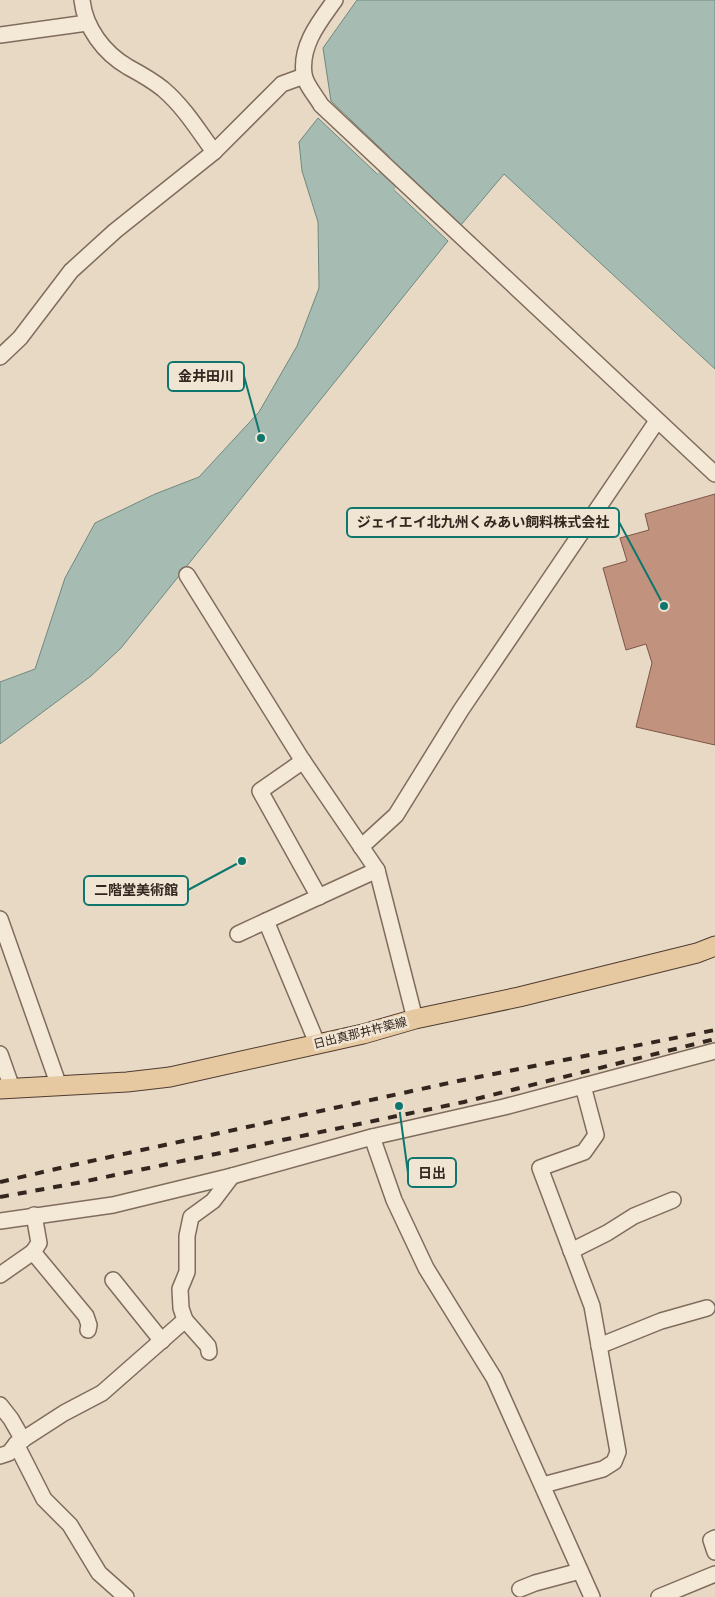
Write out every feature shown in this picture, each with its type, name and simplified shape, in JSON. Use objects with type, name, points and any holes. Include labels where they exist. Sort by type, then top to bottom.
[{"type":"main road","name":"日出真那井杵築線","points":[[6,1089],[127,1082],[170,1077],[363,1034],[415,1019],[518,997],[697,953],[715,946]]},
{"type":"street","points":[[82,0],[87,23],[110,54],[148,77],[164,90],[182,108],[214,152]]},
{"type":"street","points":[[336,0],[314,29],[304,56],[304,76],[321,104],[715,474]]},
{"type":"street","points":[[0,35],[87,23]]},
{"type":"street","points":[[0,357],[20,338],[71,272],[115,231],[214,152],[282,84],[304,76]]},
{"type":"street","points":[[361,847],[396,815],[461,710],[657,421]]},
{"type":"street","points":[[187,575],[303,761],[377,870],[415,1019]]},
{"type":"street","points":[[303,761],[260,791],[319,897]]},
{"type":"street","points":[[238,934],[377,870]]},
{"type":"street","points":[[0,919],[59,1086]]},
{"type":"street","points":[[266,921],[317,1043]]},
{"type":"street","points":[[0,1221],[113,1205],[232,1176],[372,1137],[504,1107],[715,1051]]},
{"type":"street","points":[[0,1054],[6,1089]]},
{"type":"street","points":[[543,1486],[603,1468],[614,1462],[618,1452],[592,1306],[540,1168],[578,1155],[601,1140],[583,1086]]},
{"type":"street","points":[[372,1137],[394,1200],[426,1268],[494,1378],[592,1597]]},
{"type":"street","points":[[209,1352],[208,1346],[185,1320],[180,1308],[180,1289],[187,1272],[186,1236],[191,1217],[213,1201],[232,1176]]},
{"type":"street","points":[[571,1251],[607,1233],[634,1216],[673,1200]]},
{"type":"street","points":[[0,1275],[33,1252],[38,1243],[34,1215]]},
{"type":"street","points":[[33,1252],[86,1316],[88,1330]]},
{"type":"street","points":[[113,1280],[162,1340]]},
{"type":"street","points":[[599,1346],[661,1321],[707,1308]]},
{"type":"street","points":[[0,1456],[9,1453],[20,1442],[64,1413],[102,1393],[185,1320]]},
{"type":"street","points":[[0,1404],[11,1419],[44,1499],[70,1525],[99,1574],[126,1597]]},
{"type":"street","points":[[715,1538],[711,1540],[715,1552]]},
{"type":"street","points":[[520,1589],[580,1571]]},
{"type":"street","points":[[659,1597],[715,1574]]},
{"type":"shaded area","points":[[357,0],[715,0],[715,369],[504,174],[461,225],[331,101],[323,48]]},
{"type":"shaded area","points":[[318,118],[448,241],[121,648],[91,676],[0,744],[0,682],[35,669],[65,578],[95,523],[155,494],[199,477],[259,412],[297,346],[319,288],[318,222],[302,171],[299,142]]},
{"type":"building","points":[[715,494],[715,745],[636,727],[652,663],[646,644],[626,650],[603,568],[627,561],[620,538],[649,530],[645,514]]},
{"type":"waterway","points":[[377,210],[389,174],[414,141]]},
{"type":"railway","points":[[0,1182],[458,1081],[715,1030]]},
{"type":"railway","points":[[0,1197],[77,1183],[464,1102],[715,1039]]},
{"type":"place","name":"金井田川","points":[[261,438]]},
{"type":"place","name":"ジェイエイ北九州くみあい飼料株式会社","points":[[664,606]]},
{"type":"place","name":"二階堂美術館","points":[[242,861]]},
{"type":"place","name":"日出","points":[[399,1106]]}]
